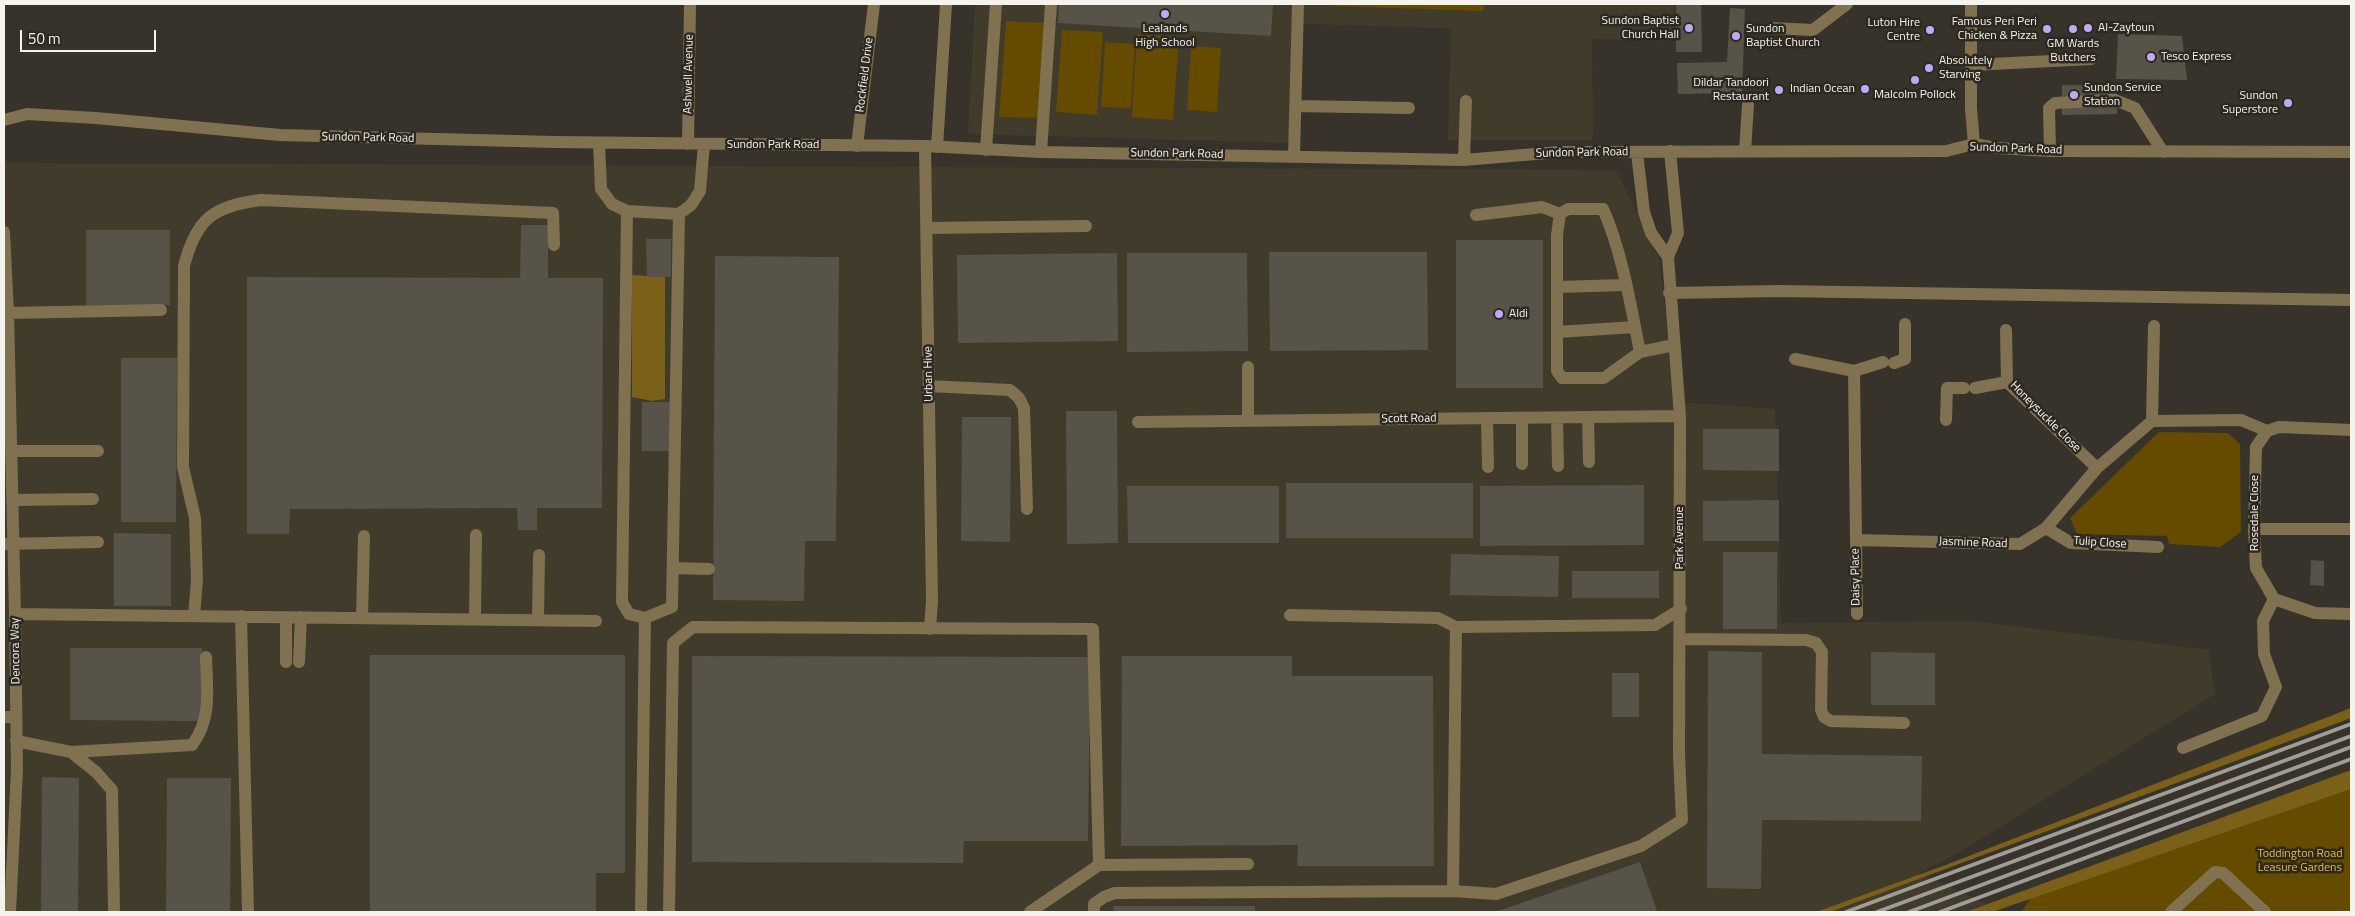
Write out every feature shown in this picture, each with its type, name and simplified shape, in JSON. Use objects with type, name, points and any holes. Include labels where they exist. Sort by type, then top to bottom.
[{"type":"street","name":"Ashwell Avenue","points":[[688,144],[690,4]]},
{"type":"street","name":"Rockfield Drive","points":[[857,146],[874,4]]},
{"type":"street","name":"Urban Hive","points":[[930,629],[932,601],[926,228],[931,146],[946,4]]},
{"type":"street","points":[[986,150],[996,4]]},
{"type":"street","points":[[1041,152],[1051,4]]},
{"type":"street","points":[[1294,156],[1298,4]]},
{"type":"street","points":[[1772,28],[1813,30],[1847,4]]},
{"type":"street","points":[[1971,4],[1974,144]]},
{"type":"street","points":[[1972,65],[2091,59]]},
{"type":"street","points":[[1464,160],[1466,100]]},
{"type":"street","points":[[2050,150],[2049,108],[2055,103],[2115,100],[2135,108],[2163,152]]},
{"type":"street","points":[[1745,152],[1748,105]]},
{"type":"street","points":[[1296,106],[1409,108]]},
{"type":"street","name":"Sundon Park Road","points":[[4,120],[27,114],[280,135],[599,143],[931,146],[1041,152],[1464,160],[1559,152],[1946,151],[1974,144],[1996,148],[2050,150],[2351,152]]},
{"type":"street","points":[[599,143],[600,189],[612,204],[627,211],[679,214],[691,205],[700,191],[704,144]]},
{"type":"street","name":"Park Avenue","points":[[1453,891],[1496,894],[1641,846],[1682,820],[1679,755],[1681,609],[1680,416],[1669,293],[1668,257],[1678,234],[1670,151]]},
{"type":"street","points":[[1637,153],[1644,212],[1651,233],[1668,257]]},
{"type":"street","points":[[194,616],[197,580],[196,518],[183,467],[184,266],[190,242],[208,218],[225,206],[261,200],[553,213],[554,245]]},
{"type":"street","points":[[1476,215],[1542,207],[1560,214]]},
{"type":"street","points":[[1640,352],[1625,285],[1603,209],[1568,209],[1560,214],[1556,235],[1557,371],[1562,378],[1604,378],[1640,352],[1674,345]]},
{"type":"street","points":[[627,211],[622,602],[629,614],[645,618],[672,606],[679,214]]},
{"type":"street","points":[[926,228],[1086,226]]},
{"type":"street","name":"Dencora Way","points":[[4,232],[8,313],[6,365],[12,451],[13,500],[8,543],[15,614],[10,717],[16,741],[17,770],[10,912]]},
{"type":"street","points":[[1557,287],[1625,285]]},
{"type":"street","points":[[1669,293],[1779,291],[2351,300]]},
{"type":"street","points":[[8,313],[161,310]]},
{"type":"street","points":[[1795,359],[1854,371],[1905,359],[1905,324]]},
{"type":"street","points":[[2154,326],[2152,420],[2241,420],[2267,431],[2279,427],[2351,430]]},
{"type":"street","points":[[1557,332],[1635,327]]},
{"type":"street","name":"Honeysuckle Close","points":[[2006,330],[2008,382],[2098,468]]},
{"type":"street","points":[[1248,367],[1248,421]]},
{"type":"street","points":[[1854,371],[1856,540]]},
{"type":"street","points":[[1946,420],[1947,388],[1970,388],[2008,382]]},
{"type":"street","points":[[929,386],[1010,390],[1018,398],[1024,408],[1027,509]]},
{"type":"street","name":"Scott Road","points":[[1138,422],[1680,416]]},
{"type":"street","points":[[1588,417],[1589,462]]},
{"type":"street","points":[[1487,418],[1488,467]]},
{"type":"street","points":[[1522,418],[1522,464]]},
{"type":"street","points":[[1557,418],[1558,466]]},
{"type":"street","name":"Jasmine Road","points":[[1856,540],[2020,544],[2046,528],[2098,468],[2152,420]]},
{"type":"street","name":"Rosedale Close","points":[[2267,431],[2256,447],[2254,529],[2256,568],[2274,600]]},
{"type":"street","points":[[12,451],[98,451]]},
{"type":"street","points":[[13,500],[93,500]]},
{"type":"street","name":"Tulip Close","points":[[2046,528],[2071,543],[2158,547]]},
{"type":"street","points":[[2254,529],[2351,529]]},
{"type":"street","points":[[475,619],[476,534]]},
{"type":"street","points":[[362,618],[364,536]]},
{"type":"street","name":"Daisy Place","points":[[1856,540],[1857,614]]},
{"type":"street","points":[[8,543],[98,542]]},
{"type":"street","points":[[538,620],[539,555]]},
{"type":"street","points":[[673,568],[708,570]]},
{"type":"street","points":[[2183,748],[2262,716],[2276,687],[2264,654],[2263,622],[2274,600],[2315,613],[2351,614]]},
{"type":"street","points":[[1290,616],[1438,618],[1456,627],[1655,625],[1681,609]]},
{"type":"street","points":[[15,614],[596,621]]},
{"type":"street","points":[[241,616],[248,912]]},
{"type":"street","points":[[286,617],[293,662],[301,617]]},
{"type":"street","points":[[641,912],[645,618]]},
{"type":"street","points":[[669,912],[673,644],[693,627],[1093,629],[1099,865]]},
{"type":"street","points":[[1094,912],[1094,904],[1104,897],[1115,893],[1453,891],[1456,627]]},
{"type":"street","points":[[1680,639],[1806,640],[1816,643],[1822,652],[1821,710],[1824,717],[1831,722],[1904,723]]},
{"type":"street","points":[[16,741],[70,752],[192,745],[204,726],[207,708],[206,657]]},
{"type":"street","points":[[70,752],[96,772],[112,790],[114,912]]},
{"type":"street","points":[[1030,912],[1099,865],[1248,864]]},
{"type":"street","points":[[2171,912],[2215,872],[2223,873],[2264,912]]},
{"type":"shaded area","name":"Lealands High School","points":[[975,4],[1674,4],[1671,41],[1592,39],[1593,140],[1448,140],[1451,28],[1302,24],[1297,143],[968,134]]},
{"type":"shaded area","points":[[4,161],[16,163],[1616,170],[1659,258],[1675,402],[1775,409],[1781,623],[1973,621],[2209,650],[2215,694],[1958,853],[1919,873],[2005,912],[4,912]]},
{"type":"shaded area","points":[[632,275],[665,277],[665,399],[652,401],[632,397]]},
{"type":"shaded area","points":[[2351,708],[2351,718],[1830,912],[1816,912],[1943,866]]},
{"type":"shaded area","points":[[2351,770],[2351,789],[1992,912],[1966,912]]},
{"type":"green space","points":[[1334,4],[1484,4],[1483,11],[1334,6]]},
{"type":"green space","points":[[1006,21],[1044,23],[1039,118],[999,117]]},
{"type":"green space","points":[[1062,30],[1103,32],[1097,115],[1056,112]]},
{"type":"green space","points":[[1137,34],[1179,37],[1173,120],[1132,117]]},
{"type":"green space","points":[[1105,42],[1135,44],[1131,108],[1101,107]]},
{"type":"green space","points":[[1191,46],[1221,48],[1217,112],[1187,110]]},
{"type":"green space","points":[[2159,432],[2228,433],[2240,444],[2241,532],[2220,547],[2169,544],[2167,536],[2077,534],[2070,518]]},
{"type":"green space","name":"Toddington Road Leasure Gardens","points":[[2351,788],[2351,912],[2021,912],[2031,898]]},
{"type":"building","name":"Lealands High School","points":[[1059,4],[1273,4],[1271,36],[1058,23]]},
{"type":"building","name":"Sundon Baptist Church Hall","points":[[1676,4],[1701,4],[1702,52],[1676,52]]},
{"type":"building","name":"Sundon Baptist Church","points":[[1730,8],[1745,9],[1742,93],[1678,94],[1677,63],[1727,62]]},
{"type":"building","name":"Tesco Express","points":[[2118,34],[2182,36],[2187,80],[2116,79]]},
{"type":"building","points":[[2062,85],[2117,85],[2117,114],[2062,115]]},
{"type":"building","points":[[521,225],[548,225],[548,278],[603,278],[602,508],[537,508],[537,530],[518,530],[517,508],[290,509],[289,534],[247,534],[247,277],[520,278]]},
{"type":"building","points":[[86,230],[170,230],[170,305],[86,305]]},
{"type":"building","points":[[646,239],[671,239],[671,277],[647,277]]},
{"type":"building","name":"Aldi","points":[[1456,240],[1543,240],[1543,388],[1456,388]]},
{"type":"building","points":[[1269,252],[1427,252],[1428,350],[1270,351]]},
{"type":"building","points":[[1117,253],[1118,341],[958,343],[957,255]]},
{"type":"building","points":[[1127,253],[1247,253],[1248,351],[1127,352]]},
{"type":"building","points":[[715,256],[839,257],[836,541],[805,541],[804,601],[713,600]]},
{"type":"building","points":[[121,358],[177,358],[176,522],[121,522]]},
{"type":"building","points":[[642,402],[671,402],[671,451],[642,451]]},
{"type":"building","points":[[1066,411],[1117,411],[1118,543],[1067,544]]},
{"type":"building","points":[[962,417],[1011,417],[1010,542],[961,541]]},
{"type":"building","points":[[1703,429],[1779,429],[1779,471],[1703,470]]},
{"type":"building","points":[[1286,483],[1473,483],[1473,538],[1286,538]]},
{"type":"building","points":[[1644,485],[1644,545],[1480,546],[1480,486]]},
{"type":"building","points":[[1127,486],[1279,486],[1279,543],[1128,543]]},
{"type":"building","points":[[1779,500],[1779,541],[1703,541],[1703,501]]},
{"type":"building","points":[[114,533],[171,534],[171,606],[114,606]]},
{"type":"building","points":[[1723,552],[1777,552],[1777,629],[1723,629]]},
{"type":"building","points":[[1451,554],[1559,556],[1558,597],[1450,595]]},
{"type":"building","points":[[2311,560],[2324,561],[2324,586],[2310,585]]},
{"type":"building","points":[[1572,571],[1659,571],[1659,598],[1572,598]]},
{"type":"building","points":[[70,648],[202,648],[201,721],[70,720]]},
{"type":"building","points":[[1708,651],[1762,652],[1762,754],[1922,756],[1921,821],[1762,820],[1761,889],[1707,888]]},
{"type":"building","points":[[1871,652],[1935,653],[1935,705],[1871,705]]},
{"type":"building","points":[[370,655],[625,655],[625,873],[596,873],[596,912],[370,912]]},
{"type":"building","points":[[692,656],[1090,657],[1088,841],[964,841],[963,863],[692,862]]},
{"type":"building","points":[[1122,656],[1292,656],[1292,676],[1433,676],[1434,866],[1297,866],[1298,845],[1121,846]]},
{"type":"building","points":[[1612,673],[1639,673],[1639,717],[1612,717]]},
{"type":"building","points":[[42,777],[79,778],[78,912],[41,912]]},
{"type":"building","points":[[167,778],[231,778],[230,912],[166,912]]},
{"type":"building","points":[[1640,862],[1657,911],[1495,912]]},
{"type":"building","points":[[1113,906],[1255,906],[1255,912],[1114,912]]},
{"type":"railway","points":[[1846,912],[2351,724]]},
{"type":"railway","points":[[1877,912],[2351,736]]},
{"type":"railway","points":[[1909,912],[2351,747]]},
{"type":"railway","points":[[1940,912],[2351,759]]},
{"type":"place","name":"Lealands High School","points":[[1165,14]]},
{"type":"place","name":"Sundon Baptist Church Hall","points":[[1689,28]]},
{"type":"place","name":"Al-Zaytoun","points":[[2088,28]]},
{"type":"place","name":"Famous Peri Peri Chicken & Pizza","points":[[2047,29]]},
{"type":"place","name":"GM Wards Butchers","points":[[2073,29]]},
{"type":"place","name":"Luton Hire Centre","points":[[1930,30]]},
{"type":"place","name":"Sundon Baptist Church","points":[[1736,36]]},
{"type":"place","name":"Tesco Express","points":[[2151,57]]},
{"type":"place","name":"Absolutely Starving","points":[[1929,68]]},
{"type":"place","name":"Malcolm Pollock","points":[[1915,80]]},
{"type":"place","name":"Indian Ocean","points":[[1865,89]]},
{"type":"place","name":"Dildar Tandoori Restaurant","points":[[1779,90]]},
{"type":"place","name":"Sundon Service Station","points":[[2074,95]]},
{"type":"place","name":"Sundon Superstore","points":[[2288,103]]},
{"type":"place","name":"Aldi","points":[[1499,314]]}]
